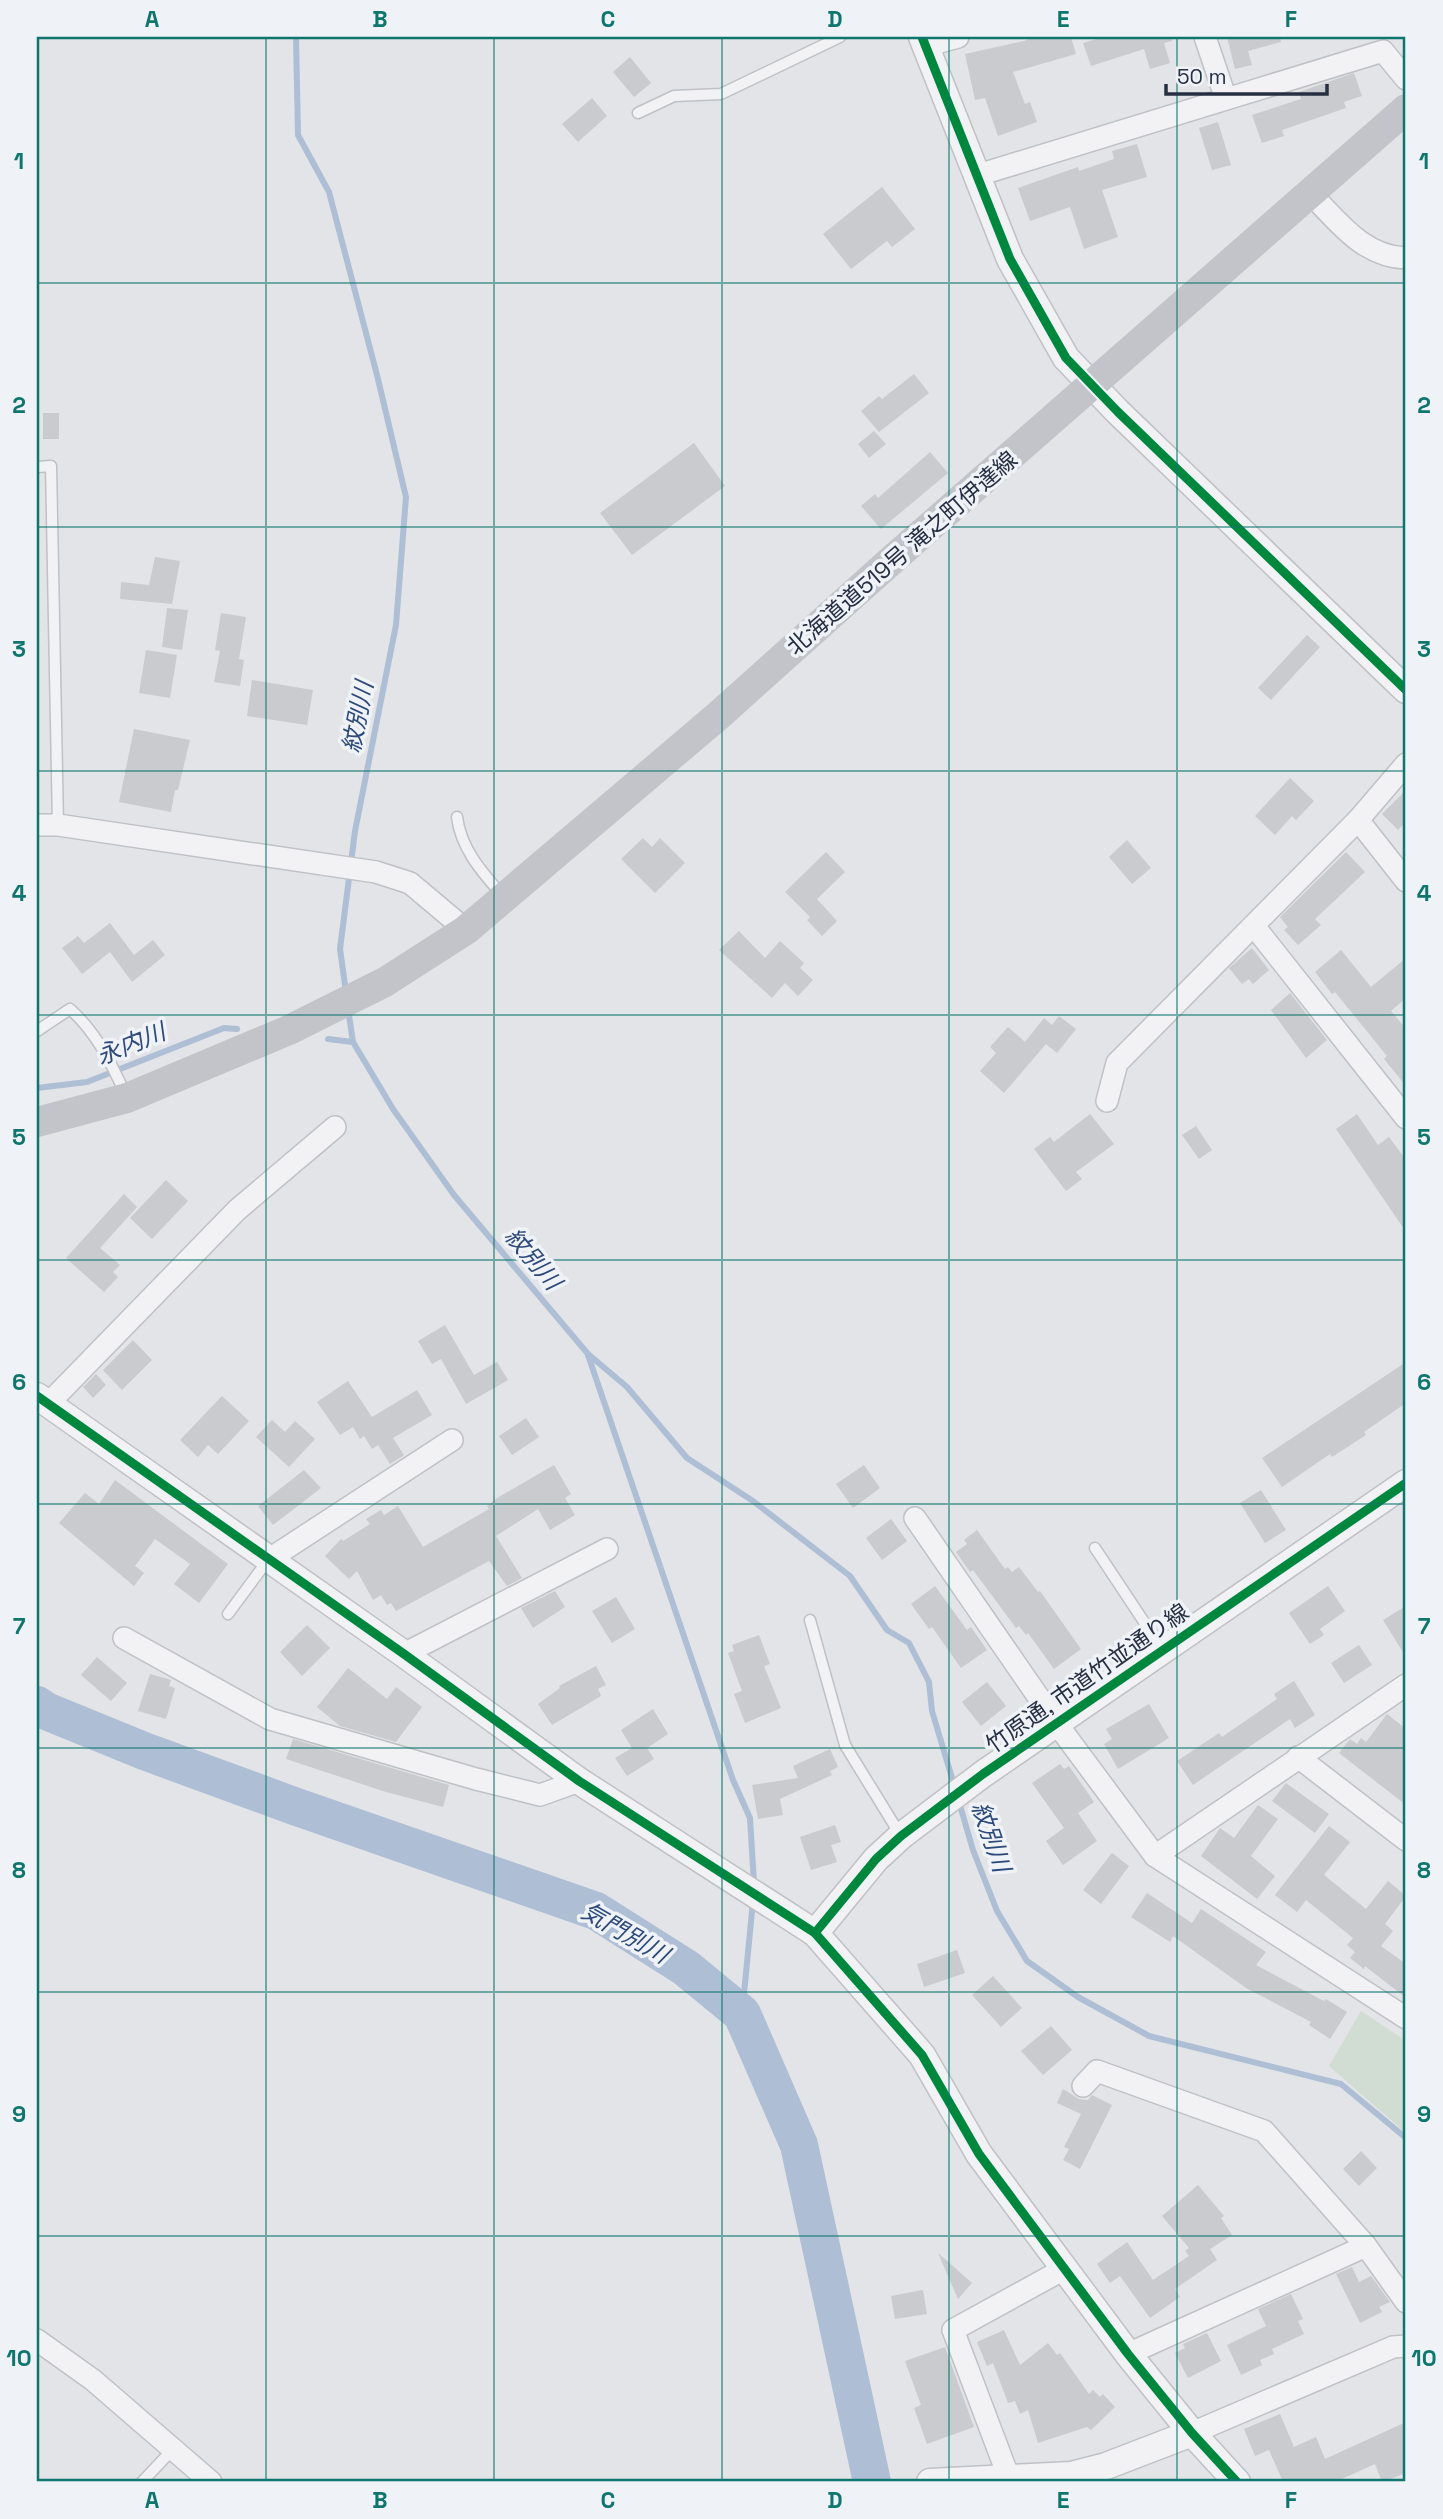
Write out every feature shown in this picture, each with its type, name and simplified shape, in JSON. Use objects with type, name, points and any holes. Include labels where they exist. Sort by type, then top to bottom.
[{"type":"main road","name":"北海道道519号 滝之町伊達線","points":[[37,1122],[127,1098],[289,1030],[385,982],[466,930],[719,715],[1406,109]]},
{"type":"street","points":[[958,37],[923,41],[1010,260],[1066,358],[1091,386],[1406,690]]},
{"type":"street","points":[[1205,37],[1226,99]]},
{"type":"street","points":[[975,176],[1383,51],[1406,79]]},
{"type":"street","points":[[1311,194],[1351,236],[1380,254],[1406,258]]},
{"type":"street","points":[[1107,1101],[1116,1063],[1357,820],[1406,764]]},
{"type":"street","points":[[1357,820],[1406,881]]},
{"type":"street","points":[[47,825],[376,872],[410,883],[466,930]]},
{"type":"street","points":[[1254,926],[1406,1118]]},
{"type":"street","points":[[335,1127],[237,1210],[42,1400],[404,1654],[579,1781],[815,1933],[922,2055],[979,2154],[1128,2354],[1226,2475]]},
{"type":"street","points":[[268,1560],[452,1440]]},
{"type":"street","name":"竹原通, 市道竹並通り線","points":[[815,1933],[876,1859],[901,1836],[982,1774],[1406,1483]]},
{"type":"street","points":[[915,1518],[1057,1724],[1155,1856],[1406,2018]]},
{"type":"street","points":[[404,1654],[607,1549]]},
{"type":"street","points":[[124,1638],[270,1719],[540,1795],[579,1781]]},
{"type":"street","points":[[1155,1856],[1406,1685]]},
{"type":"street","points":[[1298,1757],[1406,1840]]},
{"type":"street","points":[[1083,2087],[1097,2071],[1264,2130],[1366,2246],[1406,2302]]},
{"type":"street","points":[[1128,2354],[1366,2246]]},
{"type":"street","points":[[1009,2478],[953,2330],[1065,2269]]},
{"type":"street","points":[[37,2340],[93,2380],[211,2482]]},
{"type":"street","points":[[947,2482],[1072,2475],[1106,2466],[1192,2433],[1393,2347],[1406,2346]]},
{"type":"lane","points":[[638,113],[674,96],[721,94],[840,37]]},
{"type":"lane","points":[[37,467],[51,466],[47,825]]},
{"type":"lane","points":[[457,817],[458,832],[475,865],[504,897]]},
{"type":"lane","points":[[37,1031],[70,1009],[84,1021],[96,1038],[127,1098]]},
{"type":"lane","points":[[1095,1548],[1162,1649]]},
{"type":"lane","points":[[228,1614],[268,1560]]},
{"type":"lane","points":[[810,1620],[845,1745],[901,1836]]},
{"type":"lane","points":[[142,2482],[174,2448]]},
{"type":"shaded area","points":[[1361,2011],[1406,2041],[1406,2133],[1329,2066]]},
{"type":"building","points":[[1033,37],[1071,37],[1076,54],[1013,72],[1025,104],[1030,102],[1037,122],[998,136],[985,98],[975,100],[965,54]]},
{"type":"building","points":[[1104,37],[1171,37],[1172,41],[1164,43],[1170,63],[1150,69],[1144,49],[1091,66],[1083,43]]},
{"type":"building","points":[[1227,37],[1280,37],[1281,42],[1248,51],[1252,65],[1235,69]]},
{"type":"building","points":[[630,57],[651,83],[634,97],[613,72]]},
{"type":"building","points":[[1354,73],[1362,96],[1344,102],[1346,108],[1282,130],[1284,136],[1262,143],[1252,115],[1301,99],[1299,92]]},
{"type":"building","points":[[592,98],[607,116],[578,142],[562,124]]},
{"type":"building","points":[[1218,122],[1231,165],[1212,170],[1199,128]]},
{"type":"building","points":[[1137,144],[1147,177],[1102,190],[1118,237],[1084,249],[1070,207],[1030,221],[1018,188],[1078,167],[1079,171],[1114,159],[1112,151]]},
{"type":"building","points":[[882,187],[915,229],[892,247],[887,241],[851,269],[823,234]]},
{"type":"building","points":[[914,374],[929,393],[879,432],[861,411],[879,396],[882,399]]},
{"type":"building","points":[[43,413],[59,413],[59,439],[43,439]]},
{"type":"building","points":[[874,431],[886,444],[869,458],[858,444]]},
{"type":"building","points":[[694,443],[725,486],[632,555],[600,513]]},
{"type":"building","points":[[930,452],[948,473],[881,529],[861,506],[875,494],[878,498]]},
{"type":"building","points":[[155,557],[180,561],[172,604],[120,599],[121,582],[149,585]]},
{"type":"building","points":[[167,608],[188,610],[182,650],[162,647]]},
{"type":"building","points":[[221,613],[246,617],[239,659],[244,660],[240,686],[214,682],[220,651],[215,650]]},
{"type":"building","points":[[1307,635],[1320,647],[1271,700],[1258,688]]},
{"type":"building","points":[[146,650],[177,655],[170,698],[139,693]]},
{"type":"building","points":[[252,680],[313,690],[307,725],[247,716]]},
{"type":"building","points":[[134,729],[190,740],[171,812],[119,802]]},
{"type":"building","points":[[1290,778],[1314,801],[1296,820],[1292,816],[1275,835],[1255,816]]},
{"type":"building","points":[[1406,790],[1406,822],[1398,830],[1382,814]]},
{"type":"building","points":[[643,838],[652,847],[660,838],[685,863],[655,893],[621,859]]},
{"type":"building","points":[[1127,840],[1151,868],[1132,884],[1109,857]]},
{"type":"building","points":[[826,852],[845,872],[817,899],[837,921],[822,936],[807,920],[810,917],[785,892]]},
{"type":"building","points":[[1346,852],[1365,872],[1315,919],[1321,925],[1298,945],[1284,930],[1288,927],[1280,917]]},
{"type":"building","points":[[110,923],[134,955],[153,940],[165,955],[132,982],[110,952],[82,974],[62,948],[78,936],[84,943]]},
{"type":"building","points":[[739,931],[765,958],[780,941],[804,963],[800,968],[813,980],[798,996],[785,983],[772,998],[719,950]]},
{"type":"building","points":[[1252,948],[1269,970],[1253,984],[1249,979],[1242,984],[1229,968]]},
{"type":"building","points":[[1341,950],[1371,987],[1406,958],[1406,998],[1391,1011],[1406,1029],[1406,1086],[1384,1059],[1387,1056],[1335,992],[1332,994],[1315,972]]},
{"type":"building","points":[[1290,993],[1327,1040],[1306,1058],[1271,1010]]},
{"type":"building","points":[[1059,1016],[1076,1029],[1057,1053],[1046,1044],[1004,1093],[980,1071],[996,1053],[990,1047],[1008,1027],[1025,1042],[1044,1018],[1052,1025]]},
{"type":"building","points":[[1090,1114],[1114,1144],[1076,1172],[1082,1179],[1066,1191],[1034,1149],[1050,1137],[1054,1142]]},
{"type":"building","points":[[1357,1114],[1378,1145],[1389,1137],[1406,1160],[1406,1232],[1336,1129]]},
{"type":"building","points":[[1196,1126],[1212,1150],[1199,1159],[1182,1135]]},
{"type":"building","points":[[166,1180],[188,1201],[152,1239],[130,1218]]},
{"type":"building","points":[[124,1194],[137,1207],[100,1248],[120,1265],[113,1272],[118,1277],[104,1292],[66,1258]]},
{"type":"building","points":[[445,1325],[474,1375],[497,1362],[508,1380],[466,1404],[441,1359],[432,1364],[418,1341]]},
{"type":"building","points":[[133,1340],[152,1360],[122,1390],[103,1370]]},
{"type":"building","points":[[1406,1362],[1406,1403],[1364,1432],[1366,1435],[1332,1457],[1330,1454],[1282,1487],[1262,1458]]},
{"type":"building","points":[[96,1374],[106,1385],[93,1398],[83,1387]]},
{"type":"building","points":[[348,1381],[372,1417],[417,1390],[432,1415],[393,1438],[404,1455],[390,1464],[378,1445],[372,1449],[364,1436],[360,1439],[353,1427],[340,1435],[317,1402]]},
{"type":"building","points":[[222,1396],[249,1421],[218,1454],[208,1445],[198,1457],[180,1440]]},
{"type":"building","points":[[526,1418],[539,1437],[512,1455],[499,1436]]},
{"type":"building","points":[[272,1420],[285,1432],[295,1421],[315,1439],[289,1467],[256,1437]]},
{"type":"building","points":[[554,1465],[571,1494],[565,1498],[575,1515],[550,1530],[538,1509],[496,1536],[522,1578],[507,1586],[489,1561],[396,1611],[391,1603],[387,1605],[381,1595],[373,1600],[357,1571],[349,1579],[325,1556],[341,1539],[343,1541],[370,1524],[366,1519],[381,1510],[384,1515],[398,1506],[423,1547],[489,1509],[487,1506],[497,1498]]},
{"type":"building","points":[[864,1465],[880,1488],[853,1508],[836,1484]]},
{"type":"building","points":[[304,1470],[321,1488],[273,1525],[258,1506]]},
{"type":"building","points":[[115,1480],[228,1564],[199,1603],[174,1584],[190,1564],[155,1539],[135,1566],[144,1573],[134,1586],[59,1523],[85,1493],[99,1504]]},
{"type":"building","points":[[1261,1490],[1286,1530],[1265,1543],[1240,1503]]},
{"type":"building","points":[[891,1519],[907,1541],[882,1560],[866,1538]]},
{"type":"building","points":[[977,1530],[1005,1569],[1008,1567],[1012,1572],[1019,1567],[1038,1592],[1040,1591],[1081,1649],[1054,1669],[1028,1633],[1026,1635],[1019,1626],[1016,1628],[973,1570],[970,1572],[956,1552],[967,1544],[964,1540]]},
{"type":"building","points":[[935,1586],[967,1630],[971,1627],[987,1650],[961,1668],[932,1627],[929,1629],[911,1604]]},
{"type":"building","points":[[1328,1586],[1345,1611],[1320,1629],[1324,1635],[1310,1644],[1289,1613]]},
{"type":"building","points":[[555,1591],[565,1607],[533,1628],[521,1608]]},
{"type":"building","points":[[616,1597],[635,1629],[612,1643],[592,1611]]},
{"type":"building","points":[[1406,1606],[1406,1657],[1383,1620]]},
{"type":"building","points":[[307,1625],[330,1648],[302,1676],[280,1652]]},
{"type":"building","points":[[759,1635],[770,1664],[764,1666],[781,1708],[745,1723],[734,1694],[742,1691],[728,1653],[734,1651],[732,1645]]},
{"type":"building","points":[[1359,1645],[1372,1665],[1344,1683],[1331,1663]]},
{"type":"building","points":[[97,1657],[127,1683],[111,1701],[81,1675]]},
{"type":"building","points":[[596,1666],[606,1685],[598,1689],[601,1696],[552,1725],[538,1704],[560,1688],[559,1686]]},
{"type":"building","points":[[348,1668],[387,1699],[396,1687],[422,1707],[396,1742],[340,1726],[317,1707]]},
{"type":"building","points":[[150,1674],[171,1680],[169,1686],[175,1688],[166,1719],[138,1711]]},
{"type":"building","points":[[1294,1681],[1315,1715],[1295,1728],[1290,1719],[1193,1785],[1177,1761],[1219,1733],[1222,1737],[1277,1699],[1274,1694]]},
{"type":"building","points":[[987,1682],[1006,1706],[981,1726],[962,1702]]},
{"type":"building","points":[[1149,1704],[1169,1738],[1118,1769],[1104,1744],[1112,1739],[1106,1729]]},
{"type":"building","points":[[653,1709],[668,1734],[647,1748],[654,1759],[627,1776],[615,1758],[632,1748],[621,1730]]},
{"type":"building","points":[[1387,1714],[1406,1729],[1406,1805],[1339,1753],[1350,1739],[1357,1744],[1361,1738],[1366,1742]]},
{"type":"building","points":[[293,1739],[449,1785],[443,1807],[386,1792],[286,1759]]},
{"type":"building","points":[[830,1749],[838,1767],[830,1771],[832,1775],[780,1799],[783,1815],[758,1819],[752,1785],[798,1778],[793,1766]]},
{"type":"building","points":[[1060,1764],[1064,1769],[1069,1766],[1094,1802],[1078,1813],[1097,1841],[1063,1865],[1046,1841],[1064,1828],[1032,1783]]},
{"type":"building","points":[[1286,1783],[1329,1814],[1315,1833],[1272,1801]]},
{"type":"building","points":[[1258,1805],[1278,1819],[1251,1856],[1275,1876],[1257,1899],[1201,1856],[1220,1828],[1234,1838]]},
{"type":"building","points":[[835,1825],[841,1842],[831,1845],[837,1862],[811,1870],[800,1837]]},
{"type":"building","points":[[1329,1826],[1350,1842],[1324,1875],[1366,1909],[1388,1881],[1406,1896],[1385,1924],[1393,1931],[1381,1946],[1406,1964],[1406,1998],[1365,1966],[1364,1969],[1350,1958],[1355,1952],[1347,1945],[1353,1938],[1306,1900],[1297,1912],[1275,1895]]},
{"type":"building","points":[[1112,1853],[1129,1866],[1101,1904],[1083,1890]]},
{"type":"building","points":[[1147,1893],[1192,1923],[1201,1909],[1266,1952],[1256,1965],[1347,2012],[1330,2039],[1309,2025],[1311,2022],[1246,1988],[1173,1936],[1170,1942],[1131,1917]]},
{"type":"building","points":[[957,1950],[965,1973],[924,1987],[917,1964]]},
{"type":"building","points":[[993,1976],[1022,2008],[1001,2027],[972,1995]]},
{"type":"building","points":[[1051,2026],[1072,2050],[1043,2075],[1021,2051]]},
{"type":"building","points":[[1063,2089],[1079,2099],[1088,2100],[1092,2095],[1112,2105],[1080,2169],[1063,2160],[1069,2149],[1064,2147],[1081,2114],[1057,2103]]},
{"type":"building","points":[[1361,2151],[1377,2168],[1359,2186],[1343,2169]]},
{"type":"building","points":[[1198,2185],[1224,2216],[1221,2218],[1232,2235],[1210,2249],[1217,2260],[1175,2289],[1180,2297],[1150,2318],[1120,2276],[1110,2283],[1097,2264],[1127,2242],[1153,2280],[1189,2256],[1185,2251],[1189,2248],[1162,2216]]},
{"type":"building","points":[[938,2253],[972,2283],[958,2299]]},
{"type":"building","points":[[1352,2267],[1359,2282],[1371,2276],[1390,2302],[1379,2307],[1382,2312],[1360,2323],[1336,2274]]},
{"type":"building","points":[[923,2290],[927,2314],[895,2319],[891,2296]]},
{"type":"building","points":[[1291,2294],[1303,2319],[1298,2321],[1304,2334],[1272,2349],[1274,2354],[1260,2360],[1262,2365],[1241,2375],[1227,2345],[1266,2326],[1258,2309]]},
{"type":"building","points":[[1004,2330],[1020,2365],[1048,2343],[1057,2355],[1060,2353],[1089,2394],[1093,2390],[1100,2397],[1103,2394],[1115,2407],[1091,2430],[1087,2427],[1038,2443],[1028,2410],[1020,2414],[1015,2401],[1008,2403],[993,2363],[987,2366],[977,2342]]},
{"type":"building","points":[[1207,2333],[1221,2361],[1188,2378],[1175,2353],[1185,2348],[1183,2344]]},
{"type":"building","points":[[945,2347],[974,2427],[927,2444],[914,2408],[921,2405],[905,2361]]},
{"type":"building","points":[[1280,2414],[1294,2447],[1316,2437],[1325,2459],[1406,2422],[1406,2473],[1382,2482],[1375,2464],[1335,2482],[1283,2482],[1269,2450],[1255,2456],[1244,2429]]},
{"type":"waterway","name":"紋別川","points":[[296,37],[298,135],[329,192],[406,497],[396,625],[355,831],[340,949],[346,992]]},
{"type":"waterway","name":"紋別川","points":[[348,1009],[353,1042],[393,1109],[454,1195],[588,1354],[627,1387],[687,1458],[753,1501],[850,1576],[887,1630],[909,1643],[929,1682],[932,1711],[955,1788]]},
{"type":"waterway","name":"永内川","points":[[37,1088],[87,1082],[224,1028],[237,1029]]},
{"type":"waterway","name":"永内川","points":[[328,1039],[353,1042]]},
{"type":"waterway","points":[[588,1355],[733,1780],[750,1818],[754,1883]]},
{"type":"waterway","name":"気門別川","points":[[37,1705],[144,1751],[596,1911],[686,1968],[742,2014],[799,2145],[872,2482]]},
{"type":"waterway","name":"紋別川","points":[[959,1802],[973,1850],[997,1911],[1027,1961],[1078,1997],[1149,2036],[1341,2084],[1406,2138]]},
{"type":"waterway","points":[[742,2014],[753,1901]]},
{"type":"cycle path","points":[[922,37],[1010,259],[1066,358],[1118,412],[1406,690]]},
{"type":"cycle path","points":[[37,1396],[404,1654],[579,1781],[815,1933],[922,2055],[979,2154],[1128,2354],[1192,2433],[1237,2482]]},
{"type":"cycle path","points":[[815,1933],[876,1859],[901,1836],[983,1774],[1406,1483]]}]
